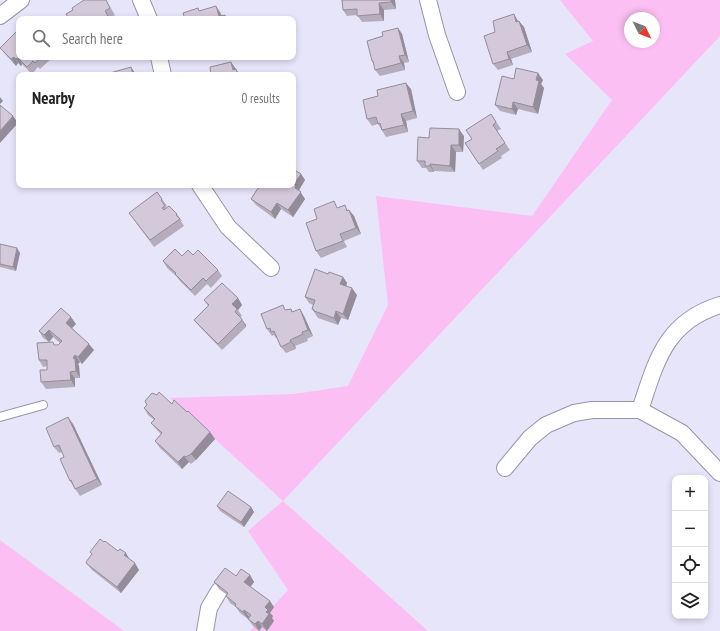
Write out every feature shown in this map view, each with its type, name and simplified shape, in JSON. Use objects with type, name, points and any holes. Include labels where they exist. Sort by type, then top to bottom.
[{"type":"street","points":[[0,16],[21,0]]},
{"type":"street","points":[[141,0],[148,16]]},
{"type":"street","points":[[428,0],[437,35],[457,92]]},
{"type":"street","points":[[160,60],[162,72]]},
{"type":"street","points":[[202,188],[228,227],[271,268]]},
{"type":"street","points":[[640,410],[655,365],[667,342],[686,322],[698,314],[720,305]]},
{"type":"street","points":[[505,468],[530,438],[546,424],[574,413],[592,410],[640,410],[682,433],[720,473]]},
{"type":"street","points":[[205,631],[209,608],[218,591]]},
{"type":"lane","points":[[0,417],[43,404]]},
{"type":"shaded area","points":[[560,0],[720,0],[720,36],[283,501],[170,398],[294,394],[348,386],[388,305],[376,196],[532,216],[612,100],[565,54],[593,41]]},
{"type":"shaded area","points":[[283,501],[428,631],[250,631],[288,590],[248,531]]},
{"type":"shaded area","points":[[0,540],[124,631],[0,631]]},
{"type":"building","points":[[84,0],[106,0],[110,8],[105,11],[108,16],[67,16],[66,14],[73,10],[72,8]]},
{"type":"building","points":[[342,0],[391,0],[391,2],[379,3],[380,14],[357,16],[357,9],[343,10]]},
{"type":"building","points":[[216,6],[219,16],[184,16],[183,13],[198,8],[199,11]]},
{"type":"building","points":[[514,14],[516,22],[519,21],[527,45],[507,52],[509,59],[493,64],[484,36],[495,32],[493,21]]},
{"type":"building","points":[[398,28],[405,55],[399,56],[401,63],[375,70],[367,41],[383,36],[382,32]]},
{"type":"building","points":[[16,32],[16,59],[14,57],[11,59],[0,48]]},
{"type":"building","points":[[20,60],[38,60],[35,63],[33,61],[27,67]]},
{"type":"building","points":[[231,62],[233,70],[236,69],[237,72],[211,72],[210,67]]},
{"type":"building","points":[[131,67],[132,72],[114,72]]},
{"type":"building","points":[[516,68],[538,73],[536,80],[539,81],[533,107],[513,102],[512,109],[495,105],[502,76],[514,79]]},
{"type":"building","points":[[406,83],[413,111],[401,114],[404,125],[382,130],[376,117],[367,119],[363,100],[378,96],[377,90]]},
{"type":"building","points":[[0,105],[13,116],[0,131]]},
{"type":"building","points":[[491,114],[496,122],[493,125],[505,143],[496,149],[498,151],[479,164],[465,143],[472,139],[466,130]]},
{"type":"building","points":[[430,128],[459,129],[459,145],[451,145],[450,166],[430,164],[430,166],[425,166],[425,161],[417,161],[418,137],[429,138]]},
{"type":"building","points":[[296,171],[301,174],[296,181]]},
{"type":"building","points":[[258,188],[295,188],[301,192],[288,210],[277,203],[271,212],[251,199]]},
{"type":"building","points":[[157,192],[165,206],[162,208],[164,210],[169,206],[180,219],[150,240],[129,213]]},
{"type":"building","points":[[334,201],[337,208],[345,205],[347,211],[349,210],[356,228],[340,234],[343,241],[316,251],[306,223],[317,219],[314,209]]},
{"type":"building","points":[[0,244],[17,248],[13,267],[0,264]]},
{"type":"building","points":[[175,249],[182,256],[188,250],[193,255],[198,250],[218,270],[206,281],[203,278],[191,290],[163,261]]},
{"type":"building","points":[[315,269],[328,274],[329,272],[343,277],[340,284],[352,288],[343,314],[336,311],[334,318],[312,309],[315,300],[305,297]]},
{"type":"building","points":[[222,283],[238,298],[232,304],[237,309],[235,312],[242,320],[218,344],[194,320],[209,305],[204,300]]},
{"type":"building","points":[[283,305],[285,310],[291,309],[292,312],[300,309],[308,330],[302,332],[303,334],[290,340],[291,342],[281,347],[274,331],[271,332],[270,328],[267,329],[261,314]]},
{"type":"building","points":[[61,308],[71,317],[66,323],[89,344],[78,357],[75,355],[73,358],[75,359],[76,371],[70,372],[71,380],[41,382],[40,370],[47,370],[47,360],[39,360],[37,343],[53,342],[54,345],[58,345],[62,341],[49,330],[44,335],[39,331]]},
{"type":"building","points":[[159,392],[172,404],[174,400],[210,432],[191,454],[186,457],[184,456],[178,462],[155,441],[162,433],[151,423],[155,419],[144,408],[147,405],[145,401],[152,393],[157,395]]},
{"type":"building","points":[[68,417],[97,479],[75,489],[60,459],[64,457],[59,445],[54,447],[46,428]]},
{"type":"building","points":[[228,491],[251,507],[241,522],[217,506]]},
{"type":"building","points":[[100,539],[118,551],[120,549],[126,553],[124,555],[135,563],[117,587],[86,562],[92,554],[90,552]]},
{"type":"building","points":[[225,568],[236,576],[241,569],[250,575],[244,582],[270,601],[265,607],[268,610],[266,612],[269,614],[262,624],[258,621],[255,624],[248,619],[251,615],[244,610],[243,612],[235,606],[236,604],[226,596],[228,593],[214,582]]}]
